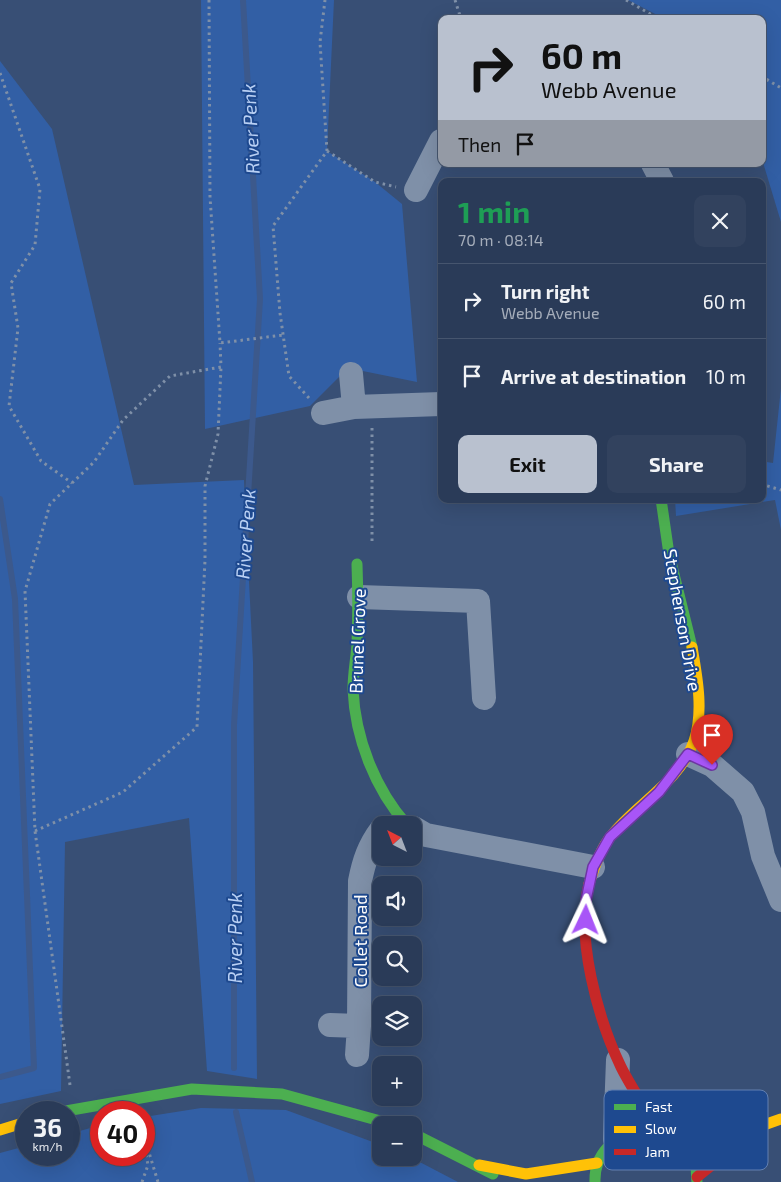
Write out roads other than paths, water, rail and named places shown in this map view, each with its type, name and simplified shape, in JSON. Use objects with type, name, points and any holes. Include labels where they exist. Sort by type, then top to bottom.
[{"type":"street","points":[[416,190],[438,147]]},
{"type":"street","points":[[351,374],[363,407]]},
{"type":"street","points":[[323,413],[363,407],[438,404]]},
{"type":"street","name":"Stephenson Drive","points":[[636,1090],[618,1060],[595,992],[586,939],[586,900],[593,867],[610,837],[659,792],[688,754],[698,723],[697,676],[662,503]]},
{"type":"street","name":"Brunel Grove","points":[[357,564],[359,597],[354,697],[363,741],[384,794],[390,816]]},
{"type":"street","points":[[359,597],[478,602],[484,698]]},
{"type":"street","points":[[688,754],[712,765],[743,792],[754,812],[763,856],[781,900]]},
{"type":"street","points":[[422,833],[426,835],[593,867]]},
{"type":"street","name":"Collet Road","points":[[357,1055],[360,881],[364,862],[372,842]]},
{"type":"street","points":[[330,1025],[359,1026]]},
{"type":"street","name":"Stephenson Drive","points":[[617,1090],[618,1060]]},
{"type":"street","points":[[80,1108],[192,1089],[282,1094],[372,1119]]},
{"type":"street","points":[[768,1124],[781,1119]]},
{"type":"street","points":[[0,1130],[15,1125]]},
{"type":"street","points":[[422,1138],[479,1165],[504,1182]]},
{"type":"street","points":[[594,1182],[597,1163],[604,1150]]},
{"type":"street","points":[[479,1165],[526,1174],[597,1163]]},
{"type":"street","points":[[697,1179],[708,1170]]},
{"type":"waterway","name":"River Penk","points":[[234,1068],[234,725],[260,299],[243,0]]},
{"type":"waterway","points":[[0,499],[15,599],[34,1068],[0,1077]]},
{"type":"waterway","name":"River Penk","points":[[236,1112],[252,1182]]}]
